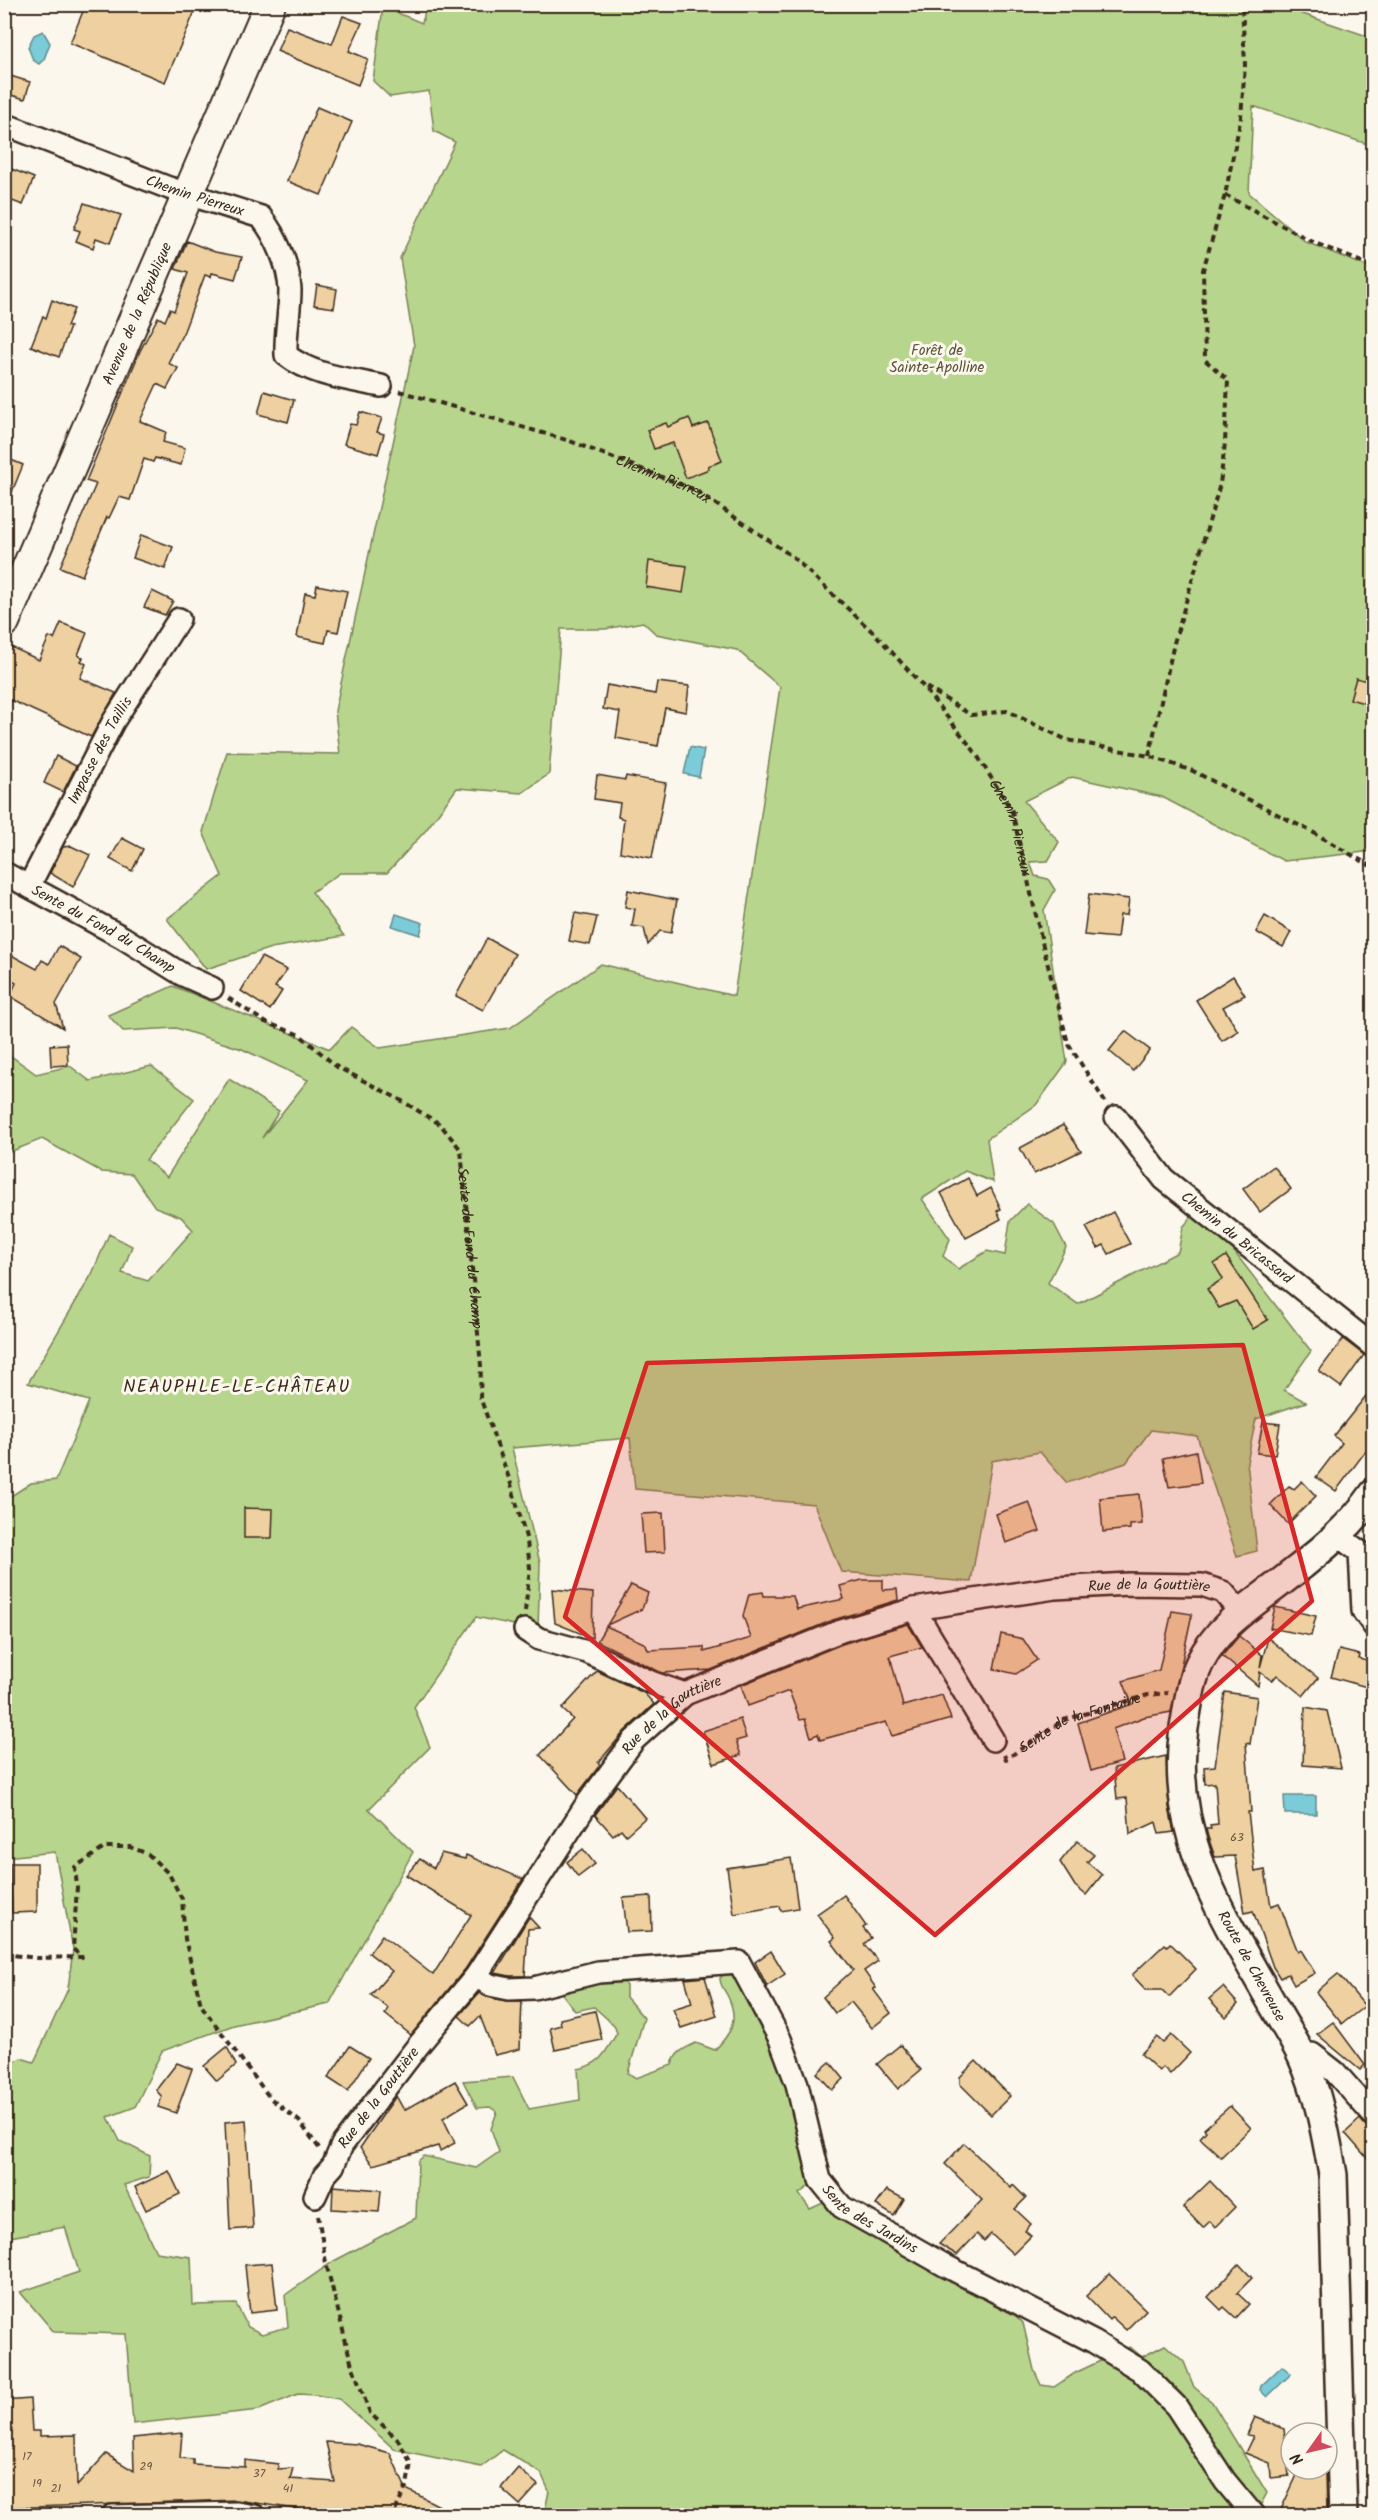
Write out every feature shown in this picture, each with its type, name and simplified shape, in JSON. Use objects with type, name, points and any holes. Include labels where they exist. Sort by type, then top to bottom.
[{"type":"main road","name":"Avenue de la République","points":[[8,603],[270,4]]},
{"type":"street","name":"Chemin Pierreux","points":[[4,124],[169,188],[261,217],[270,229],[282,257],[290,289],[285,341],[286,355],[301,367],[381,386]]},
{"type":"street","name":"Impasse des Taillis","points":[[29,886],[113,722],[179,619]]},
{"type":"street","name":"Sente du Fond du Champ","points":[[4,873],[122,937],[183,975],[212,987]]},
{"type":"street","name":"Chemin du Bricassard","points":[[1116,1117],[1164,1179],[1374,1347]]},
{"type":"street","name":"Route de Chevreuse","points":[[1343,2516],[1333,2175],[1317,2099],[1302,2057],[1207,1886],[1185,1817],[1180,1757],[1190,1692],[1200,1662],[1218,1635],[1240,1612],[1290,1576],[1337,1535],[1363,1509],[1374,1493]]},
{"type":"street","points":[[1337,1535],[1360,1552],[1363,1611],[1374,1626]]},
{"type":"street","name":"Rue de la Gouttière","points":[[315,2196],[324,2176],[333,2166],[342,2145],[417,2047],[476,1976],[586,1805],[634,1740],[685,1694],[838,1632],[914,1609],[1055,1588],[1202,1585],[1222,1592],[1240,1612]]},
{"type":"street","points":[[914,1609],[993,1740]]},
{"type":"street","points":[[525,1630],[539,1639],[587,1652],[653,1683],[685,1694]]},
{"type":"street","name":"Sente des Jardins","points":[[476,1976],[490,1985],[509,1989],[534,1988],[598,1972],[739,1962],[780,2039],[794,2075],[820,2180],[842,2207],[946,2266],[1094,2342],[1140,2370],[1176,2406],[1225,2481],[1254,2516]]},
{"type":"street","points":[[1302,2057],[1311,2054],[1335,2073],[1374,2116]]},
{"type":"street","points":[[112,2516],[237,2513],[255,2516]]},
{"type":"path","points":[[1149,756],[1174,642],[1220,484],[1225,443],[1228,380],[1204,360],[1203,270],[1225,195],[1242,106],[1245,65],[1242,4]]},
{"type":"path","points":[[1225,195],[1315,243],[1374,267]]},
{"type":"path","name":"Chemin Pierreux","points":[[381,386],[570,441],[695,490],[793,557],[878,637],[921,684],[975,752],[1012,811],[1042,946],[1068,1044],[1116,1117]]},
{"type":"path","points":[[921,684],[971,715],[1007,711],[1067,740],[1149,756],[1193,771],[1316,834],[1374,868]]},
{"type":"path","name":"Sente du Fond du Champ","points":[[212,987],[265,1022],[300,1035],[337,1067],[397,1098],[440,1124],[461,1150],[481,1366],[480,1397],[528,1540],[530,1568],[525,1630]]},
{"type":"path","name":"Sente de la Fontaine","points":[[993,1740],[1006,1759],[1064,1720],[1148,1695],[1190,1692]]},
{"type":"path","points":[[4,1954],[37,1958],[82,1957],[73,1949],[77,1887],[75,1867],[106,1847],[130,1847],[148,1854],[169,1874],[182,1899],[185,1939],[201,2005],[270,2098],[299,2121],[333,2166]]},
{"type":"path","points":[[315,2196],[326,2263],[351,2362],[370,2413],[398,2440],[411,2463],[408,2485],[393,2516]]},
{"type":"highlighted area","points":[[1243,1345],[1312,1601],[935,1935],[565,1617],[647,1363]]},
{"type":"green space","name":"Forêt de Sainte-Apolline","points":[[427,4],[1294,4],[1300,13],[1373,38],[1373,146],[1253,106],[1249,193],[1306,242],[1373,269],[1373,851],[1284,861],[1162,797],[1072,777],[1024,801],[1059,842],[1048,861],[1030,862],[1035,876],[1048,879],[1055,890],[1044,910],[1067,1062],[1036,1105],[987,1139],[993,1182],[965,1171],[922,1199],[950,1239],[943,1256],[958,1269],[987,1251],[1005,1255],[1010,1221],[1027,1204],[1054,1224],[1066,1247],[1048,1283],[1078,1304],[1178,1252],[1183,1227],[1193,1215],[1229,1245],[1311,1351],[1284,1390],[1306,1402],[1256,1419],[1247,1462],[1257,1551],[1237,1556],[1197,1436],[1151,1430],[1126,1463],[1067,1483],[1040,1452],[992,1461],[971,1582],[841,1572],[814,1504],[635,1489],[630,1438],[512,1448],[540,1563],[538,1630],[476,1617],[414,1707],[430,1747],[369,1809],[413,1852],[329,2004],[234,2025],[162,2051],[135,2107],[108,2117],[120,2141],[150,2156],[149,2177],[124,2185],[156,2252],[191,2257],[193,2305],[236,2304],[248,2327],[262,2334],[288,2327],[285,2295],[334,2261],[416,2218],[418,2161],[424,2156],[476,2168],[499,2152],[491,2129],[497,2112],[490,2107],[477,2108],[463,2081],[513,2077],[529,2109],[580,2100],[578,2069],[597,2061],[617,2033],[614,2025],[594,2007],[575,2011],[558,1988],[621,1977],[626,1986],[626,1997],[644,2018],[628,2073],[636,2078],[672,2065],[678,2054],[696,2043],[715,2050],[729,2033],[733,2021],[732,2007],[720,1981],[720,1978],[731,1968],[770,2033],[814,2182],[799,2194],[810,2209],[825,2202],[1011,2311],[1023,2323],[1034,2370],[1041,2385],[1054,2387],[1075,2373],[1130,2347],[1142,2357],[1165,2345],[1184,2362],[1194,2387],[1212,2402],[1267,2493],[1255,2515],[556,2515],[545,2510],[549,2491],[541,2473],[503,2450],[481,2467],[394,2449],[339,2399],[298,2394],[259,2410],[133,2424],[126,2334],[54,2332],[20,2292],[79,2272],[65,2227],[10,2237],[5,2241],[5,2067],[21,2058],[34,2062],[68,1989],[73,1949],[55,1852],[5,1857],[5,1496],[8,1498],[31,1483],[56,1480],[89,1401],[28,1383],[92,1274],[109,1234],[132,1246],[122,1273],[148,1281],[193,1230],[181,1217],[155,1207],[132,1174],[102,1172],[42,1139],[5,1154],[4,1051],[36,1074],[70,1066],[90,1081],[151,1066],[194,1099],[146,1160],[167,1177],[229,1079],[279,1111],[262,1138],[308,1080],[242,1049],[176,1028],[123,1031],[108,1015],[173,986],[330,1049],[351,1027],[380,1048],[510,1028],[601,964],[734,996],[780,687],[737,650],[656,634],[643,622],[605,629],[561,629],[549,774],[522,793],[457,788],[426,830],[387,873],[340,873],[312,892],[344,936],[271,948],[206,969],[167,919],[222,876],[203,832],[227,752],[340,754],[335,711],[414,346],[400,258],[455,142],[434,131],[429,91],[390,97],[373,81],[383,7],[422,23]]},
{"type":"water","points":[[43,31],[50,43],[44,59],[39,64],[33,60],[28,47],[34,35]]},
{"type":"water","points":[[690,747],[704,750],[699,777],[684,774]]},
{"type":"water","points":[[396,914],[423,923],[420,935],[392,926]]},
{"type":"water","points":[[1284,1796],[1316,1796],[1316,1814],[1285,1814]]},
{"type":"water","points":[[1282,2366],[1291,2374],[1267,2397],[1260,2390],[1261,2386]]},
{"type":"building","points":[[86,4],[198,4],[165,82],[70,43]]},
{"type":"building","points":[[343,16],[362,23],[349,51],[368,59],[358,85],[277,51],[287,27],[332,44]]},
{"type":"building","points":[[4,74],[30,82],[25,99],[4,93]]},
{"type":"building","points":[[317,107],[352,122],[321,195],[287,181]]},
{"type":"building","points":[[4,166],[34,178],[23,205],[4,198]]},
{"type":"building","points":[[84,203],[121,215],[110,243],[96,238],[93,248],[76,241],[80,231],[74,229]]},
{"type":"building","points":[[187,241],[215,252],[242,257],[235,279],[212,273],[211,277],[205,275],[184,331],[168,363],[178,368],[167,389],[157,384],[140,421],[166,432],[163,442],[185,448],[181,465],[155,458],[153,462],[144,459],[130,500],[119,497],[109,518],[107,517],[82,576],[60,567],[96,484],[86,481],[140,351],[158,317],[165,321],[170,309],[174,311],[188,273],[175,269]]},
{"type":"building","points":[[317,285],[337,289],[334,308],[314,305]]},
{"type":"building","points":[[52,300],[74,309],[59,357],[31,346],[43,316],[46,318]]},
{"type":"building","points":[[264,391],[294,400],[288,422],[258,414]]},
{"type":"building","points":[[360,412],[382,418],[377,432],[384,434],[378,454],[344,444],[350,424],[356,425]]},
{"type":"building","points":[[689,418],[693,428],[708,423],[722,461],[686,478],[673,443],[654,449],[647,430],[666,423],[668,427]]},
{"type":"building","points":[[4,457],[23,465],[5,509],[4,509]]},
{"type":"building","points":[[141,535],[173,547],[165,569],[133,558]]},
{"type":"building","points":[[649,561],[687,566],[683,593],[646,587]]},
{"type":"building","points":[[317,585],[347,591],[338,632],[328,630],[325,643],[297,637],[305,593],[315,595]]},
{"type":"building","points":[[152,591],[173,601],[165,615],[144,607]]},
{"type":"building","points":[[61,623],[87,633],[78,655],[86,664],[80,678],[116,693],[91,737],[4,697],[4,657],[9,646],[39,660],[49,637],[54,639]]},
{"type":"building","points":[[1356,678],[1374,683],[1374,706],[1350,699]]},
{"type":"building","points":[[657,682],[689,686],[686,712],[665,708],[658,746],[616,738],[620,712],[603,709],[607,685],[655,694]]},
{"type":"building","points":[[56,756],[76,766],[63,792],[44,783]]},
{"type":"building","points":[[597,775],[625,780],[626,776],[666,783],[652,858],[620,852],[624,819],[618,817],[620,803],[594,799]]},
{"type":"building","points":[[122,838],[143,849],[132,871],[110,859]]},
{"type":"building","points":[[71,846],[90,855],[73,887],[50,873],[63,847]]},
{"type":"building","points":[[628,890],[677,900],[671,933],[660,931],[648,945],[644,928],[632,926],[635,909],[625,907]]},
{"type":"building","points":[[1089,894],[1129,899],[1127,915],[1120,915],[1117,938],[1084,935]]},
{"type":"building","points":[[575,913],[597,917],[590,945],[569,941]]},
{"type":"building","points":[[1265,916],[1291,932],[1283,947],[1256,932]]},
{"type":"building","points":[[487,938],[515,954],[483,1010],[456,996]]},
{"type":"building","points":[[59,946],[81,959],[56,1004],[63,1028],[10,996],[16,983],[4,976],[4,951],[37,969],[42,960],[49,964]]},
{"type":"building","points":[[261,957],[287,970],[275,987],[282,991],[270,1010],[241,991]]},
{"type":"building","points":[[1233,976],[1245,995],[1223,1007],[1238,1031],[1222,1041],[1196,1000]]},
{"type":"building","points":[[1125,1031],[1150,1050],[1133,1071],[1109,1051]]},
{"type":"building","points":[[67,1044],[68,1065],[51,1066],[50,1045]]},
{"type":"building","points":[[1063,1125],[1081,1151],[1034,1174],[1020,1148]]},
{"type":"building","points":[[1274,1166],[1291,1189],[1260,1212],[1243,1189]]},
{"type":"building","points":[[968,1178],[977,1196],[991,1188],[1001,1209],[997,1211],[1001,1219],[966,1238],[941,1193]]},
{"type":"building","points":[[1113,1212],[1130,1244],[1109,1254],[1104,1245],[1098,1248],[1086,1227]]},
{"type":"building","points":[[1226,1256],[1268,1320],[1253,1329],[1236,1301],[1219,1308],[1207,1289],[1223,1279],[1214,1264]]},
{"type":"building","points":[[1343,1339],[1364,1355],[1341,1387],[1319,1371]]},
{"type":"building","points":[[1374,1386],[1374,1440],[1336,1491],[1316,1477],[1342,1443],[1334,1436]]},
{"type":"building","points":[[1263,1422],[1280,1424],[1275,1455],[1257,1453]]},
{"type":"building","points":[[1196,1451],[1201,1483],[1169,1487],[1163,1458]]},
{"type":"building","points":[[1302,1481],[1316,1496],[1288,1524],[1270,1505],[1289,1486],[1294,1489]]},
{"type":"building","points":[[1139,1494],[1142,1524],[1130,1525],[1130,1529],[1103,1532],[1100,1498]]},
{"type":"building","points":[[1029,1502],[1040,1531],[1006,1543],[996,1514]]},
{"type":"building","points":[[244,1508],[273,1509],[272,1538],[244,1538]]},
{"type":"building","points":[[663,1513],[665,1552],[644,1553],[641,1514]]},
{"type":"building","points":[[862,1580],[883,1580],[883,1590],[897,1589],[898,1600],[833,1620],[711,1670],[662,1673],[597,1641],[606,1626],[646,1644],[648,1650],[704,1647],[704,1652],[751,1638],[743,1616],[749,1594],[763,1592],[764,1596],[793,1596],[797,1609],[844,1599],[840,1586]]},
{"type":"building","points":[[631,1585],[648,1593],[642,1609],[607,1625]]},
{"type":"building","points":[[552,1589],[593,1593],[592,1638],[555,1623]]},
{"type":"building","points":[[1275,1607],[1316,1616],[1311,1636],[1270,1628]]},
{"type":"building","points":[[1172,1611],[1192,1614],[1171,1712],[1144,1717],[1113,1729],[1122,1762],[1091,1771],[1078,1723],[1132,1704],[1123,1681],[1159,1670]]},
{"type":"building","points":[[908,1624],[922,1647],[890,1656],[903,1706],[942,1695],[951,1719],[892,1736],[886,1722],[820,1740],[818,1734],[811,1737],[805,1719],[800,1720],[789,1691],[748,1706],[741,1685],[842,1644]]},
{"type":"building","points":[[1001,1634],[1023,1639],[1037,1660],[1016,1674],[994,1669]]},
{"type":"building","points":[[1239,1636],[1262,1655],[1260,1668],[1268,1638],[1318,1678],[1303,1696],[1277,1675],[1272,1681],[1260,1672],[1258,1686],[1222,1656]]},
{"type":"building","points":[[1339,1650],[1360,1655],[1359,1659],[1374,1663],[1374,1689],[1331,1677]]},
{"type":"building","points":[[597,1671],[644,1693],[654,1704],[624,1732],[598,1763],[600,1765],[577,1795],[540,1755],[573,1719],[562,1709]]},
{"type":"building","points":[[1225,1692],[1257,1697],[1250,1744],[1246,1743],[1251,1812],[1248,1812],[1255,1872],[1265,1870],[1271,1906],[1279,1903],[1298,1952],[1301,1950],[1315,1973],[1294,1985],[1288,1974],[1280,1978],[1273,1967],[1253,1911],[1245,1913],[1235,1856],[1215,1857],[1206,1829],[1211,1829],[1210,1825],[1218,1824],[1215,1783],[1205,1784],[1204,1767],[1215,1766]]},
{"type":"building","points":[[1305,1707],[1327,1711],[1341,1768],[1303,1765]]},
{"type":"building","points":[[740,1719],[746,1738],[736,1741],[741,1755],[714,1764],[703,1731]]},
{"type":"building","points":[[1166,1756],[1169,1807],[1174,1832],[1159,1834],[1156,1822],[1130,1834],[1127,1798],[1117,1799],[1114,1768]]},
{"type":"building","points":[[617,1785],[645,1818],[626,1835],[621,1829],[613,1835],[595,1815]]},
{"type":"building","points":[[1077,1841],[1094,1855],[1087,1862],[1102,1875],[1086,1895],[1075,1886],[1060,1862]]},
{"type":"building","points":[[583,1849],[595,1864],[578,1877],[567,1862]]},
{"type":"building","points":[[441,1853],[465,1859],[466,1855],[523,1879],[466,1968],[411,2035],[385,2014],[388,2008],[371,1995],[392,1971],[369,1953],[382,1935],[433,1975],[471,1915],[406,1875],[420,1859],[434,1868]]},
{"type":"building","points":[[791,1858],[798,1908],[781,1911],[780,1906],[734,1914],[727,1868]]},
{"type":"building","points":[[10,1863],[37,1863],[37,1912],[12,1913]]},
{"type":"building","points":[[844,1895],[866,1926],[863,1928],[871,1938],[864,1944],[878,1961],[864,1971],[876,1988],[873,1989],[891,2013],[872,2028],[851,2002],[835,2013],[823,1997],[853,1970],[831,1941],[835,1938],[817,1914]]},
{"type":"building","points":[[651,1896],[652,1931],[627,1932],[623,1898]]},
{"type":"building","points":[[529,1917],[539,1928],[528,1929],[525,1976],[495,1973]]},
{"type":"building","points":[[1170,1943],[1196,1969],[1169,1997],[1162,1990],[1146,1990],[1132,1975],[1165,1944],[1167,1946]]},
{"type":"building","points":[[771,1951],[785,1974],[767,1986],[755,1962]]},
{"type":"building","points":[[1338,1974],[1365,2006],[1342,2024],[1316,1992]]},
{"type":"building","points":[[705,1977],[717,2016],[681,2028],[673,2009],[692,2003],[685,1979]]},
{"type":"building","points":[[1223,1987],[1238,2004],[1226,2017],[1209,1999]]},
{"type":"building","points":[[479,1993],[506,2001],[522,2001],[520,2049],[495,2055],[480,2016],[470,2026],[459,2016]]},
{"type":"building","points":[[595,2011],[602,2040],[555,2050],[550,2028],[561,2025],[560,2019]]},
{"type":"building","points":[[1333,2022],[1365,2065],[1360,2070],[1317,2034]]},
{"type":"building","points":[[1171,2035],[1190,2053],[1170,2074],[1163,2067],[1159,2071],[1141,2054],[1157,2037],[1163,2043]]},
{"type":"building","points":[[900,2045],[921,2070],[898,2089],[877,2064]]},
{"type":"building","points":[[350,2046],[369,2058],[348,2091],[328,2078]]},
{"type":"building","points":[[227,2047],[236,2065],[217,2081],[204,2066]]},
{"type":"building","points":[[976,2061],[1010,2096],[991,2115],[960,2084],[960,2077]]},
{"type":"building","points":[[830,2062],[844,2079],[832,2090],[817,2073]]},
{"type":"building","points":[[177,2063],[192,2069],[176,2113],[158,2107],[162,2097],[156,2090]]},
{"type":"building","points":[[455,2081],[468,2103],[443,2118],[455,2143],[440,2151],[438,2146],[373,2165],[360,2148],[396,2096],[404,2110]]},
{"type":"building","points":[[1230,2106],[1251,2128],[1221,2157],[1200,2138],[1206,2131],[1204,2129]]},
{"type":"building","points":[[1360,2119],[1365,2125],[1374,2128],[1374,2166],[1345,2133]]},
{"type":"building","points":[[246,2120],[253,2228],[230,2230],[225,2122]]},
{"type":"building","points":[[964,2143],[1011,2188],[1013,2185],[1026,2198],[1015,2209],[1031,2224],[1025,2231],[1031,2236],[1013,2254],[991,2234],[984,2241],[977,2234],[957,2255],[939,2244],[982,2200],[945,2164]]},
{"type":"building","points":[[169,2171],[180,2194],[146,2210],[135,2187]]},
{"type":"building","points":[[1210,2181],[1235,2207],[1215,2227],[1210,2221],[1203,2228],[1183,2207]]},
{"type":"building","points":[[333,2186],[381,2190],[379,2212],[332,2209]]},
{"type":"building","points":[[887,2190],[904,2199],[894,2216],[876,2205]]},
{"type":"building","points":[[272,2263],[277,2310],[250,2313],[245,2265]]},
{"type":"building","points":[[1239,2264],[1252,2278],[1237,2293],[1249,2304],[1236,2318],[1224,2307],[1221,2310],[1208,2297]]},
{"type":"building","points":[[1109,2274],[1146,2310],[1126,2330],[1112,2317],[1109,2320],[1086,2296]]},
{"type":"building","points":[[30,2399],[32,2431],[40,2431],[40,2436],[76,2435],[77,2486],[106,2454],[134,2471],[133,2438],[182,2433],[180,2458],[193,2459],[193,2464],[245,2467],[245,2460],[278,2464],[278,2469],[293,2468],[290,2479],[335,2482],[326,2442],[357,2444],[390,2453],[406,2489],[459,2516],[341,2516],[237,2500],[4,2508],[4,2401]]},
{"type":"building","points":[[1255,2417],[1279,2427],[1279,2477],[1271,2478],[1270,2463],[1245,2453],[1253,2436],[1247,2435]]},
{"type":"building","points":[[518,2468],[538,2485],[520,2505],[501,2488]]},
{"type":"building","points":[[1294,2481],[1326,2481],[1327,2512],[1312,2513],[1311,2516],[1278,2516]]},
{"type":"district","name":"NEAUPHLE-LE-CHÂTEAU","points":[[237,1386]]}]
